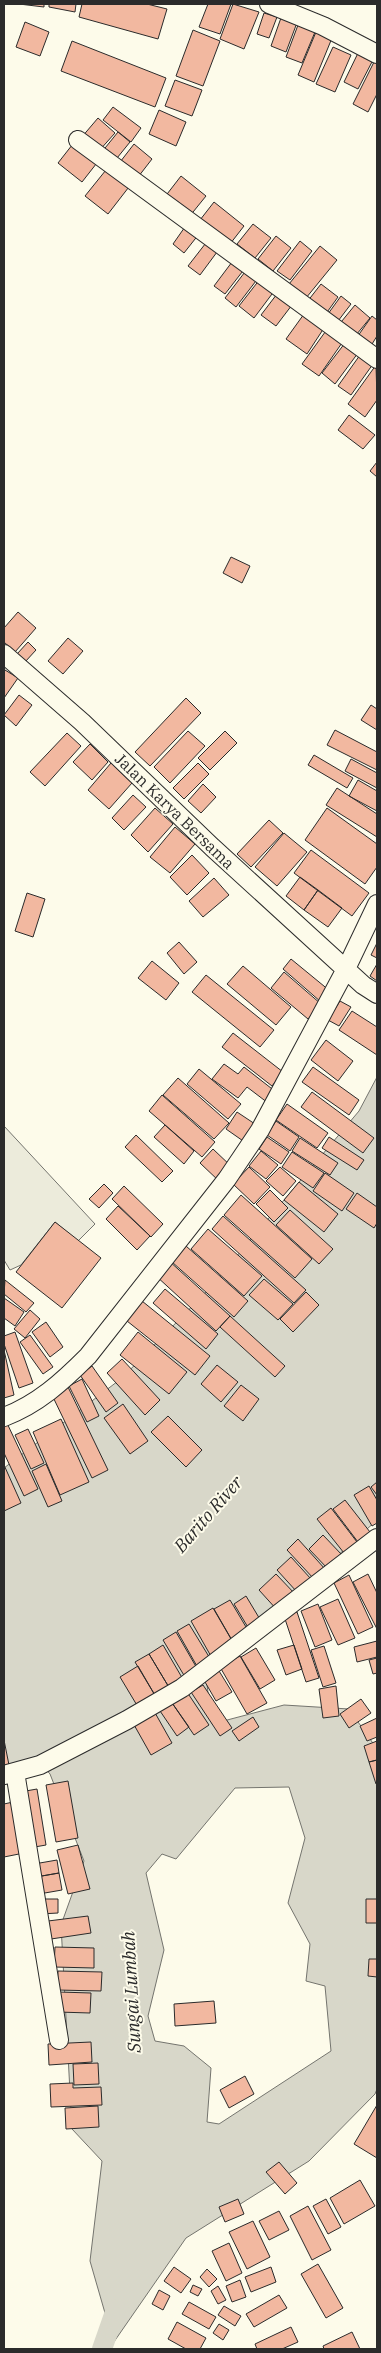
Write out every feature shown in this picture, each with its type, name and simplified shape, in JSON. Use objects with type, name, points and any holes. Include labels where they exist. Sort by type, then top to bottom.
[{"type":"street","points":[[269,4],[323,26],[377,54]]},
{"type":"street","points":[[78,140],[377,359]]},
{"type":"street","name":"Jalan Karya Bersama","points":[[4,654],[82,722],[212,847],[370,989]]},
{"type":"street","points":[[4,1417],[36,1403],[65,1379],[88,1356],[228,1179],[260,1130],[346,969],[377,904]]},
{"type":"street","points":[[59,2040],[9,1774],[40,1765],[127,1720],[182,1688],[377,1538]]},
{"type":"shaded area","points":[[4,1126],[95,1224],[78,1241],[55,1222],[21,1265],[10,1270],[4,1260]]},
{"type":"water","name":"Barito River","points":[[377,1077],[377,1520],[283,1605],[204,1661],[212,1724],[284,1705],[349,1709],[377,1749],[377,2089],[375,2094],[309,2161],[186,2238],[109,2349],[105,2313],[90,2261],[102,2161],[72,2129],[61,1925],[84,1861],[50,1774],[37,1759],[4,1765],[4,1468],[122,1378],[209,1289],[359,1111]],"holes":[[[289,1787],[305,1838],[288,1903],[310,1944],[306,1981],[325,1986],[331,2051],[219,2124],[207,2122],[211,2068],[184,2046],[155,2041],[148,2016],[164,1950],[146,1873],[162,1854],[176,1859],[235,1788]]]},
{"type":"building","points":[[19,4],[44,4],[44,7]]},
{"type":"building","points":[[49,4],[76,4],[75,12],[49,7]]},
{"type":"building","points":[[82,4],[147,4],[167,9],[158,39],[79,17]]},
{"type":"building","points":[[208,4],[231,4],[220,34],[199,27]]},
{"type":"building","points":[[233,4],[259,12],[244,49],[220,39]]},
{"type":"building","points":[[264,13],[277,17],[269,38],[257,34]]},
{"type":"building","points":[[282,15],[298,20],[286,52],[271,46]]},
{"type":"building","points":[[25,22],[49,32],[40,56],[16,47]]},
{"type":"building","points":[[298,25],[315,32],[302,63],[286,57]]},
{"type":"building","points":[[193,30],[220,41],[203,86],[176,76]]},
{"type":"building","points":[[316,32],[332,38],[314,82],[298,75]]},
{"type":"building","points":[[72,41],[166,78],[155,107],[61,71]]},
{"type":"building","points":[[333,47],[351,55],[335,92],[316,84]]},
{"type":"building","points":[[359,51],[374,58],[358,89],[344,82]]},
{"type":"building","points":[[374,62],[377,63],[377,94],[368,112],[353,104]]},
{"type":"building","points":[[175,80],[202,90],[192,116],[165,106]]},
{"type":"building","points":[[113,107],[141,128],[131,142],[103,120]]},
{"type":"building","points":[[159,110],[186,122],[176,146],[149,134]]},
{"type":"building","points":[[98,118],[115,133],[98,152],[81,138]]},
{"type":"building","points":[[118,132],[130,142],[113,163],[101,153]]},
{"type":"building","points":[[76,140],[100,159],[82,182],[58,163]]},
{"type":"building","points":[[134,144],[152,159],[135,181],[117,166]]},
{"type":"building","points":[[110,165],[132,183],[108,214],[85,196]]},
{"type":"building","points":[[181,176],[206,196],[189,217],[164,198]]},
{"type":"building","points":[[214,202],[244,226],[230,244],[200,220]]},
{"type":"building","points":[[187,224],[199,234],[184,253],[173,244]]},
{"type":"building","points":[[253,224],[271,238],[255,258],[237,244]]},
{"type":"building","points":[[276,236],[291,248],[273,271],[258,259]]},
{"type":"building","points":[[209,239],[220,248],[200,275],[188,266]]},
{"type":"building","points":[[300,241],[312,251],[290,280],[277,271]]},
{"type":"building","points":[[320,246],[337,260],[306,298],[289,284]]},
{"type":"building","points":[[235,258],[246,267],[225,294],[214,286]]},
{"type":"building","points":[[248,268],[259,277],[236,307],[225,298]]},
{"type":"building","points":[[260,279],[275,290],[254,318],[239,306]]},
{"type":"building","points":[[321,284],[338,297],[325,315],[307,302]]},
{"type":"building","points":[[280,290],[295,301],[276,326],[261,315]]},
{"type":"building","points":[[341,296],[351,304],[335,325],[325,318]]},
{"type":"building","points":[[355,305],[370,318],[352,340],[337,327]]},
{"type":"building","points":[[304,314],[324,328],[307,354],[286,339]]},
{"type":"building","points":[[372,316],[377,320],[377,336],[369,349],[355,340]]},
{"type":"building","points":[[328,328],[344,340],[319,376],[302,364]]},
{"type":"building","points":[[345,343],[358,353],[335,384],[322,373]]},
{"type":"building","points":[[360,355],[373,364],[351,395],[338,386]]},
{"type":"building","points":[[376,365],[377,400],[365,417],[348,404]]},
{"type":"building","points":[[349,415],[375,435],[363,449],[338,430]]},
{"type":"building","points":[[377,462],[377,477],[370,471]]},
{"type":"building","points":[[231,557],[250,566],[242,583],[223,573]]},
{"type":"building","points":[[18,612],[36,628],[15,652],[4,642],[4,628]]},
{"type":"building","points":[[68,638],[83,651],[63,674],[48,661]]},
{"type":"building","points":[[28,642],[36,650],[25,662],[17,654]]},
{"type":"building","points":[[5,670],[18,678],[4,698],[4,672]]},
{"type":"building","points":[[19,695],[32,705],[16,726],[4,715]]},
{"type":"building","points":[[186,698],[201,713],[150,766],[135,752]]},
{"type":"building","points":[[371,705],[377,709],[377,730],[361,720]]},
{"type":"building","points":[[335,730],[377,752],[377,770],[327,745]]},
{"type":"building","points":[[188,731],[205,746],[170,783],[154,767]]},
{"type":"building","points":[[225,731],[237,743],[210,770],[198,758]]},
{"type":"building","points":[[67,733],[81,746],[45,786],[30,772]]},
{"type":"building","points":[[90,744],[108,762],[92,780],[73,762]]},
{"type":"building","points":[[314,755],[353,778],[347,788],[308,765]]},
{"type":"building","points":[[351,759],[377,773],[377,788],[345,771]]},
{"type":"building","points":[[111,763],[132,783],[109,809],[88,790]]},
{"type":"building","points":[[198,763],[209,774],[184,799],[173,788]]},
{"type":"building","points":[[358,780],[377,791],[377,811],[349,796]]},
{"type":"building","points":[[203,784],[216,797],[201,813],[188,801]]},
{"type":"building","points":[[337,788],[377,814],[377,837],[326,805]]},
{"type":"building","points":[[133,795],[146,807],[124,830],[112,818]]},
{"type":"building","points":[[155,808],[173,824],[148,852],[131,835]]},
{"type":"building","points":[[327,808],[377,844],[377,867],[365,884],[305,840]]},
{"type":"building","points":[[269,820],[283,833],[251,867],[237,854]]},
{"type":"building","points":[[175,827],[195,844],[170,873],[150,857]]},
{"type":"building","points":[[284,833],[307,852],[277,886],[255,867]]},
{"type":"building","points":[[311,850],[369,893],[352,916],[294,873]]},
{"type":"building","points":[[192,855],[209,873],[187,895],[170,877]]},
{"type":"building","points":[[300,877],[318,890],[304,910],[286,896]]},
{"type":"building","points":[[214,878],[229,895],[203,917],[189,901]]},
{"type":"building","points":[[318,890],[342,908],[328,927],[304,910]]},
{"type":"building","points":[[27,893],[45,899],[33,937],[15,931]]},
{"type":"building","points":[[179,942],[197,962],[184,974],[167,953]]},
{"type":"building","points":[[377,943],[377,958],[371,955]]},
{"type":"building","points":[[291,959],[330,991],[321,1002],[283,969]]},
{"type":"building","points":[[152,961],[179,983],[166,1000],[138,978]]},
{"type":"building","points":[[377,964],[377,981],[370,976]]},
{"type":"building","points":[[243,966],[291,1007],[276,1025],[227,984]]},
{"type":"building","points":[[284,972],[321,1004],[308,1019],[271,988]]},
{"type":"building","points":[[206,975],[274,1030],[260,1047],[192,992]]},
{"type":"building","points":[[340,1001],[351,1007],[339,1026],[328,1020]]},
{"type":"building","points":[[352,1011],[377,1027],[377,1055],[339,1030]]},
{"type":"building","points":[[233,1033],[283,1072],[272,1086],[222,1047]]},
{"type":"building","points":[[326,1040],[353,1061],[338,1081],[311,1060]]},
{"type":"building","points":[[224,1064],[238,1074],[244,1067],[276,1092],[268,1103],[247,1087],[238,1098],[212,1079]]},
{"type":"building","points":[[313,1067],[359,1100],[349,1115],[302,1082]]},
{"type":"building","points":[[199,1069],[241,1104],[228,1119],[187,1084]]},
{"type":"building","points":[[178,1078],[229,1123],[214,1139],[163,1095]]},
{"type":"building","points":[[312,1092],[374,1138],[363,1153],[301,1107]]},
{"type":"building","points":[[162,1095],[215,1142],[202,1157],[149,1111]]},
{"type":"building","points":[[287,1104],[328,1133],[317,1148],[276,1120]]},
{"type":"building","points":[[237,1112],[258,1126],[246,1143],[226,1129]]},
{"type":"building","points":[[276,1121],[299,1137],[290,1151],[267,1135]]},
{"type":"building","points":[[165,1125],[194,1151],[184,1164],[154,1137]]},
{"type":"building","points":[[136,1135],[173,1171],[162,1182],[125,1147]]},
{"type":"building","points":[[267,1137],[289,1152],[281,1164],[259,1149]]},
{"type":"building","points":[[329,1137],[364,1160],[357,1170],[322,1148]]},
{"type":"building","points":[[300,1138],[338,1163],[330,1175],[292,1151]]},
{"type":"building","points":[[213,1149],[233,1168],[220,1182],[200,1163]]},
{"type":"building","points":[[261,1151],[278,1165],[266,1179],[249,1166]]},
{"type":"building","points":[[292,1152],[324,1173],[313,1188],[282,1167]]},
{"type":"building","points":[[249,1167],[270,1187],[254,1204],[233,1184]]},
{"type":"building","points":[[280,1167],[296,1181],[283,1196],[266,1181]]},
{"type":"building","points":[[325,1173],[354,1193],[342,1211],[313,1191]]},
{"type":"building","points":[[299,1182],[338,1214],[324,1232],[284,1200]]},
{"type":"building","points":[[104,1184],[113,1193],[99,1208],[89,1199]]},
{"type":"building","points":[[124,1186],[163,1224],[151,1237],[112,1199]]},
{"type":"building","points":[[270,1190],[288,1208],[274,1222],[256,1204]]},
{"type":"building","points":[[357,1193],[377,1207],[377,1223],[374,1228],[346,1209]]},
{"type":"building","points":[[241,1195],[312,1259],[295,1278],[224,1215]]},
{"type":"building","points":[[118,1206],[150,1236],[137,1250],[106,1219]]},
{"type":"building","points":[[290,1210],[333,1249],[319,1264],[276,1225]]},
{"type":"building","points":[[223,1216],[306,1290],[294,1303],[212,1229]]},
{"type":"building","points":[[55,1222],[101,1258],[62,1308],[16,1272]]},
{"type":"building","points":[[208,1229],[262,1276],[244,1296],[191,1249]]},
{"type":"building","points":[[186,1246],[248,1301],[234,1317],[172,1262]]},
{"type":"building","points":[[168,1260],[230,1316],[216,1331],[155,1275]]},
{"type":"building","points":[[264,1279],[293,1304],[278,1320],[249,1295]]},
{"type":"building","points":[[5,1280],[34,1303],[26,1312],[4,1294]]},
{"type":"building","points":[[165,1289],[218,1334],[206,1349],[153,1303]]},
{"type":"building","points":[[306,1292],[319,1305],[293,1332],[280,1319]]},
{"type":"building","points":[[4,1298],[24,1312],[15,1326],[4,1318]]},
{"type":"building","points":[[142,1301],[210,1356],[195,1375],[127,1321]]},
{"type":"building","points":[[30,1310],[40,1319],[25,1338],[14,1329]]},
{"type":"building","points":[[230,1316],[285,1366],[275,1377],[220,1327]]},
{"type":"building","points":[[46,1322],[63,1347],[50,1357],[32,1332]]},
{"type":"building","points":[[15,1332],[33,1383],[19,1388],[4,1344],[4,1336]]},
{"type":"building","points":[[138,1332],[187,1372],[169,1394],[120,1355]]},
{"type":"building","points":[[30,1335],[53,1367],[43,1374],[20,1342]]},
{"type":"building","points":[[4,1350],[14,1395],[4,1398]]},
{"type":"building","points":[[122,1359],[160,1400],[145,1415],[107,1373]]},
{"type":"building","points":[[217,1365],[238,1382],[221,1402],[201,1384]]},
{"type":"building","points":[[92,1366],[118,1403],[106,1412],[80,1375]]},
{"type":"building","points":[[82,1379],[99,1416],[87,1422],[69,1386]]},
{"type":"building","points":[[241,1385],[259,1399],[243,1421],[224,1406]]},
{"type":"building","points":[[68,1387],[108,1470],[92,1478],[52,1395]]},
{"type":"building","points":[[123,1404],[148,1441],[130,1454],[104,1418]]},
{"type":"building","points":[[168,1416],[202,1450],[186,1467],[151,1432]]},
{"type":"building","points":[[61,1419],[89,1482],[60,1495],[33,1432]]},
{"type":"building","points":[[6,1421],[38,1489],[24,1496],[4,1453],[4,1422]]},
{"type":"building","points":[[28,1429],[44,1463],[31,1469],[15,1435]]},
{"type":"building","points":[[46,1464],[62,1501],[48,1507],[32,1471]]},
{"type":"building","points":[[4,1465],[21,1503],[4,1511]]},
{"type":"building","points":[[377,1482],[377,1495],[371,1487]]},
{"type":"building","points":[[369,1486],[377,1500],[377,1523],[372,1526],[354,1495]]},
{"type":"building","points":[[345,1500],[370,1532],[358,1542],[333,1509]]},
{"type":"building","points":[[331,1508],[357,1542],[344,1553],[317,1519]]},
{"type":"building","points":[[323,1535],[342,1555],[328,1569],[309,1549]]},
{"type":"building","points":[[298,1539],[325,1569],[314,1579],[287,1550]]},
{"type":"building","points":[[291,1557],[311,1579],[297,1592],[277,1570]]},
{"type":"building","points":[[276,1574],[296,1595],[278,1611],[259,1590]]},
{"type":"building","points":[[368,1574],[377,1593],[377,1629],[353,1582]]},
{"type":"building","points":[[349,1575],[373,1627],[358,1634],[334,1583]]},
{"type":"building","points":[[246,1596],[261,1621],[249,1629],[234,1604]]},
{"type":"building","points":[[338,1599],[355,1638],[338,1645],[320,1607]]},
{"type":"building","points":[[230,1600],[249,1632],[233,1642],[214,1609]]},
{"type":"building","points":[[318,1604],[332,1640],[315,1647],[301,1611]]},
{"type":"building","points":[[213,1608],[234,1644],[212,1658],[191,1621]]},
{"type":"building","points":[[297,1612],[319,1678],[306,1682],[284,1616]]},
{"type":"building","points":[[189,1624],[211,1660],[198,1668],[177,1631]]},
{"type":"building","points":[[176,1632],[198,1670],[185,1677],[163,1640]]},
{"type":"building","points":[[377,1641],[377,1657],[357,1662],[354,1647]]},
{"type":"building","points":[[163,1645],[184,1681],[170,1689],[149,1654]]},
{"type":"building","points":[[294,1645],[302,1669],[286,1675],[277,1650]]},
{"type":"building","points":[[324,1646],[336,1683],[323,1687],[311,1650]]},
{"type":"building","points":[[256,1648],[275,1680],[260,1689],[241,1657]]},
{"type":"building","points":[[149,1654],[170,1689],[156,1697],[135,1662]]},
{"type":"building","points":[[240,1656],[267,1703],[247,1714],[220,1667]]},
{"type":"building","points":[[377,1658],[377,1673],[373,1674],[369,1660]]},
{"type":"building","points":[[138,1666],[156,1697],[138,1707],[120,1677]]},
{"type":"building","points":[[216,1666],[232,1692],[216,1701],[201,1675]]},
{"type":"building","points":[[203,1685],[232,1728],[220,1736],[191,1692]]},
{"type":"building","points":[[336,1686],[339,1716],[323,1718],[319,1689]]},
{"type":"building","points":[[185,1689],[209,1725],[194,1735],[170,1700]]},
{"type":"building","points":[[361,1699],[371,1713],[349,1728],[340,1714]]},
{"type":"building","points":[[170,1700],[189,1727],[177,1736],[158,1708]]},
{"type":"building","points":[[154,1711],[172,1743],[151,1755],[133,1723]]},
{"type":"building","points":[[253,1717],[259,1727],[239,1741],[232,1731]]},
{"type":"building","points":[[377,1718],[377,1737],[367,1741],[360,1726]]},
{"type":"building","points":[[4,1740],[9,1765],[4,1766]]},
{"type":"building","points":[[377,1741],[377,1760],[369,1762],[364,1746]]},
{"type":"building","points":[[377,1760],[377,1783],[376,1784],[369,1762]]},
{"type":"building","points":[[68,1781],[78,1838],[56,1842],[46,1785]]},
{"type":"building","points":[[37,1789],[46,1845],[29,1848],[20,1792]]},
{"type":"building","points":[[13,1802],[24,1853],[4,1857],[4,1804]]},
{"type":"building","points":[[78,1845],[90,1889],[68,1894],[57,1850]]},
{"type":"building","points":[[57,1860],[59,1873],[36,1877],[34,1864]]},
{"type":"building","points":[[59,1873],[62,1890],[39,1894],[36,1877]]},
{"type":"building","points":[[40,1899],[58,1899],[58,1913],[40,1914]]},
{"type":"building","points":[[366,1899],[377,1899],[377,1923],[366,1923]]},
{"type":"building","points":[[88,1916],[91,1933],[51,1939],[48,1921]]},
{"type":"building","points":[[55,1947],[94,1948],[94,1968],[54,1967]]},
{"type":"building","points":[[369,1959],[377,1959],[377,1977],[368,1976]]},
{"type":"building","points":[[58,1971],[102,1972],[101,1991],[57,1990]]},
{"type":"building","points":[[59,1992],[91,1993],[90,2013],[58,2012]]},
{"type":"building","points":[[214,2001],[216,2023],[175,2026],[174,2004]]},
{"type":"building","points":[[91,2042],[92,2062],[49,2065],[48,2044]]},
{"type":"building","points":[[98,2063],[99,2084],[74,2085],[73,2064]]},
{"type":"building","points":[[245,2076],[254,2094],[229,2108],[220,2090]]},
{"type":"building","points":[[73,2083],[73,2088],[101,2087],[102,2105],[51,2107],[50,2084]]},
{"type":"building","points":[[377,2105],[377,2158],[354,2144]]},
{"type":"building","points":[[98,2106],[99,2127],[66,2129],[65,2108]]},
{"type":"building","points":[[279,2162],[297,2183],[285,2194],[266,2172]]},
{"type":"building","points":[[360,2180],[375,2206],[344,2224],[330,2198]]},
{"type":"building","points":[[238,2199],[244,2214],[225,2222],[219,2207]]},
{"type":"building","points":[[326,2199],[341,2227],[328,2234],[313,2206]]},
{"type":"building","points":[[308,2206],[331,2250],[312,2260],[290,2216]]},
{"type":"building","points":[[279,2211],[289,2230],[269,2240],[259,2221]]},
{"type":"building","points":[[253,2221],[270,2257],[247,2269],[229,2232]]},
{"type":"building","points":[[229,2243],[242,2273],[226,2281],[212,2251]]},
{"type":"building","points":[[318,2264],[343,2308],[326,2318],[301,2274]]},
{"type":"building","points":[[174,2267],[191,2279],[181,2293],[164,2281]]},
{"type":"building","points":[[271,2267],[276,2282],[251,2292],[245,2277]]},
{"type":"building","points":[[207,2269],[217,2279],[209,2287],[200,2277]]},
{"type":"building","points":[[240,2280],[246,2297],[232,2302],[226,2286]]},
{"type":"building","points":[[193,2285],[202,2289],[198,2296],[190,2292]]},
{"type":"building","points":[[218,2286],[226,2300],[218,2304],[211,2291]]},
{"type":"building","points":[[159,2290],[170,2296],[163,2310],[152,2304]]},
{"type":"building","points":[[279,2295],[287,2308],[254,2327],[246,2314]]},
{"type":"building","points":[[189,2302],[216,2317],[209,2329],[182,2314]]},
{"type":"building","points":[[224,2306],[241,2316],[235,2326],[218,2315]]},
{"type":"building","points":[[177,2322],[206,2338],[200,2349],[186,2349],[168,2339]]},
{"type":"building","points":[[219,2324],[229,2330],[223,2340],[213,2333]]},
{"type":"building","points":[[291,2327],[298,2342],[282,2349],[257,2349],[255,2344]]},
{"type":"building","points":[[352,2332],[360,2349],[324,2349],[323,2346]]},
{"type":"waterway","name":"Sungai Lumbah","points":[[102,2349],[116,2309]]}]
